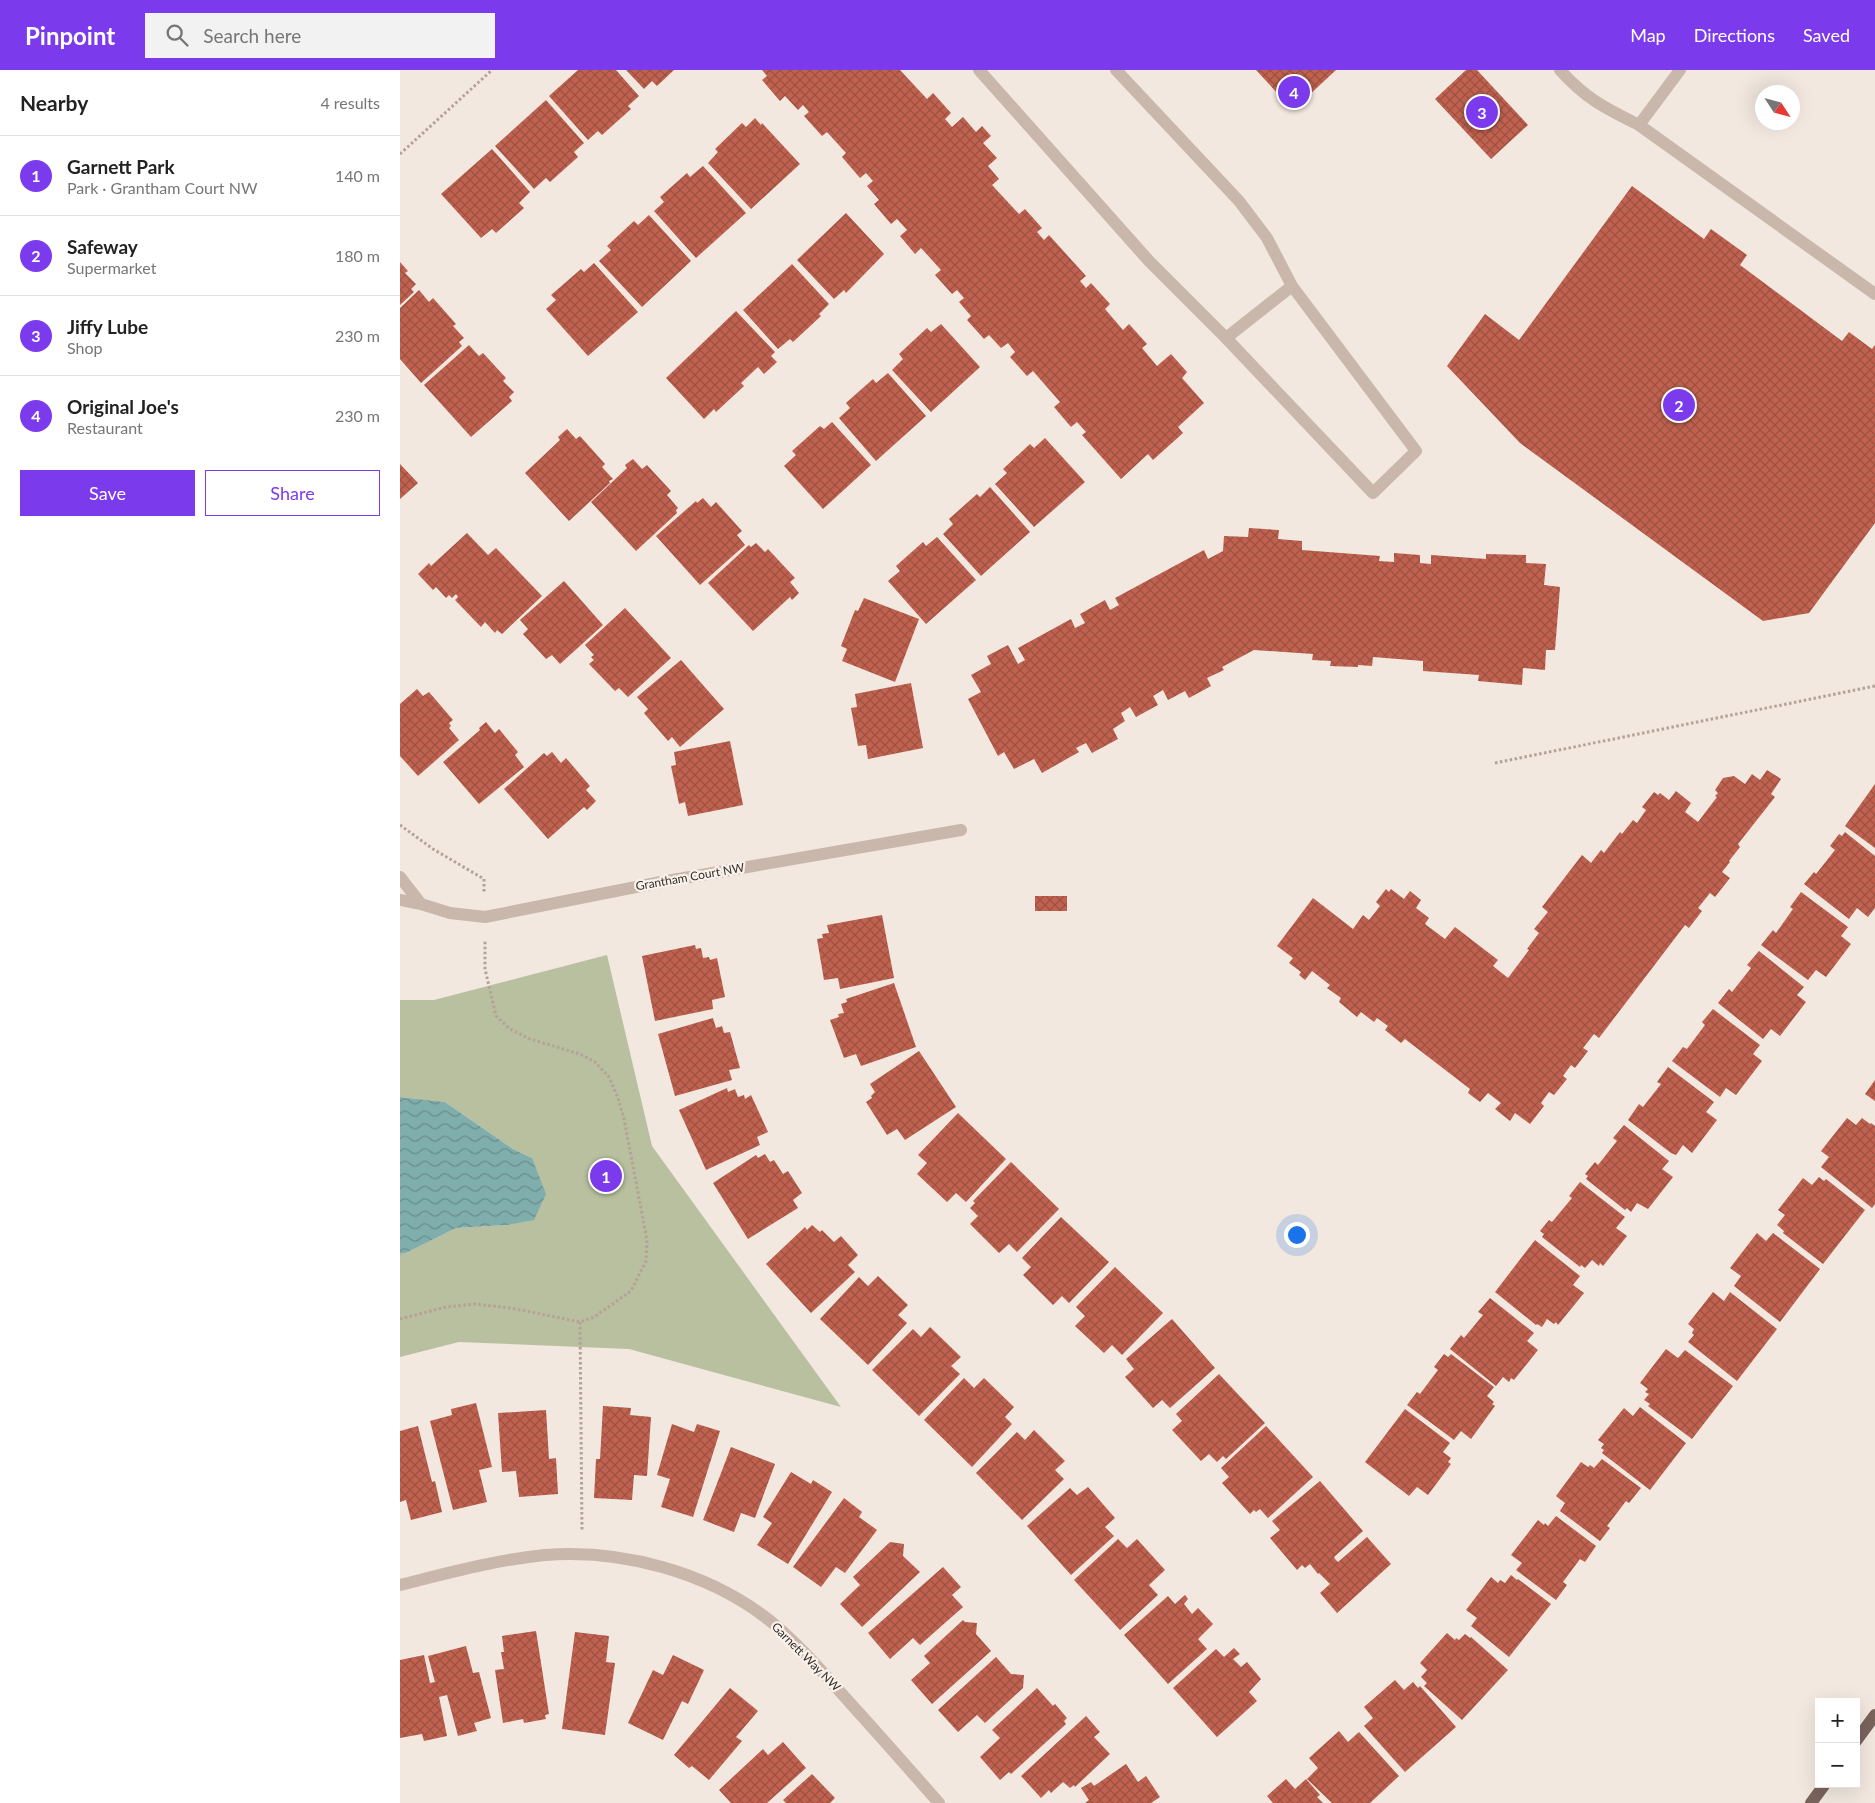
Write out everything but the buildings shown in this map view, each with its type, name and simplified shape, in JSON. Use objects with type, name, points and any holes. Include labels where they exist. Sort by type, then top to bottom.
[{"type":"main road","points":[[1860,1736],[1875,1715]]},
{"type":"main road","points":[[1811,1803],[1822,1788]]},
{"type":"street","points":[[980,70],[1149,261],[1226,338],[1373,493],[1416,451],[1292,286],[1267,238],[1239,201],[1116,70]]},
{"type":"street","points":[[1560,70],[1576,88],[1589,98],[1639,125],[1875,294]]},
{"type":"street","points":[[1639,125],[1680,70]]},
{"type":"street","points":[[1226,338],[1292,286]]},
{"type":"street","name":"Grantham Court NW","points":[[400,900],[450,913],[485,917],[671,880],[961,830]]},
{"type":"street","points":[[400,876],[421,904]]},
{"type":"street","name":"Garnett Way NW","points":[[400,1585],[501,1561],[546,1555],[582,1555],[629,1559],[654,1564],[680,1573],[743,1603],[768,1620],[793,1641],[818,1666],[939,1803]]},
{"type":"path","points":[[400,154],[492,70]]},
{"type":"path","points":[[1495,763],[1875,686]]},
{"type":"path","points":[[400,824],[433,849],[484,879],[484,969],[496,1016],[510,1029],[530,1039],[580,1054],[595,1062],[609,1077],[624,1119],[646,1240],[646,1261],[632,1291],[594,1317],[580,1322],[511,1308],[475,1304],[446,1307],[400,1319]]},
{"type":"path","points":[[580,1322],[582,1555]]},
{"type":"green space","points":[[607,955],[652,1146],[841,1407],[629,1349],[459,1342],[400,1357],[400,1254],[406,1253],[456,1228],[507,1225],[532,1158],[513,1149],[445,1102],[400,1097],[400,1000],[434,1000]]},
{"type":"water","points":[[400,1097],[445,1102],[513,1149],[532,1158],[546,1194],[534,1220],[507,1225],[456,1228],[406,1253],[400,1254]]},
{"type":"place","name":"Original Joe's","points":[[1294,92]]},
{"type":"place","name":"Jiffy Lube","points":[[1482,112]]},
{"type":"place","name":"Safeway","points":[[1679,405]]},
{"type":"place","name":"Garnett Park","points":[[606,1176]]}]
